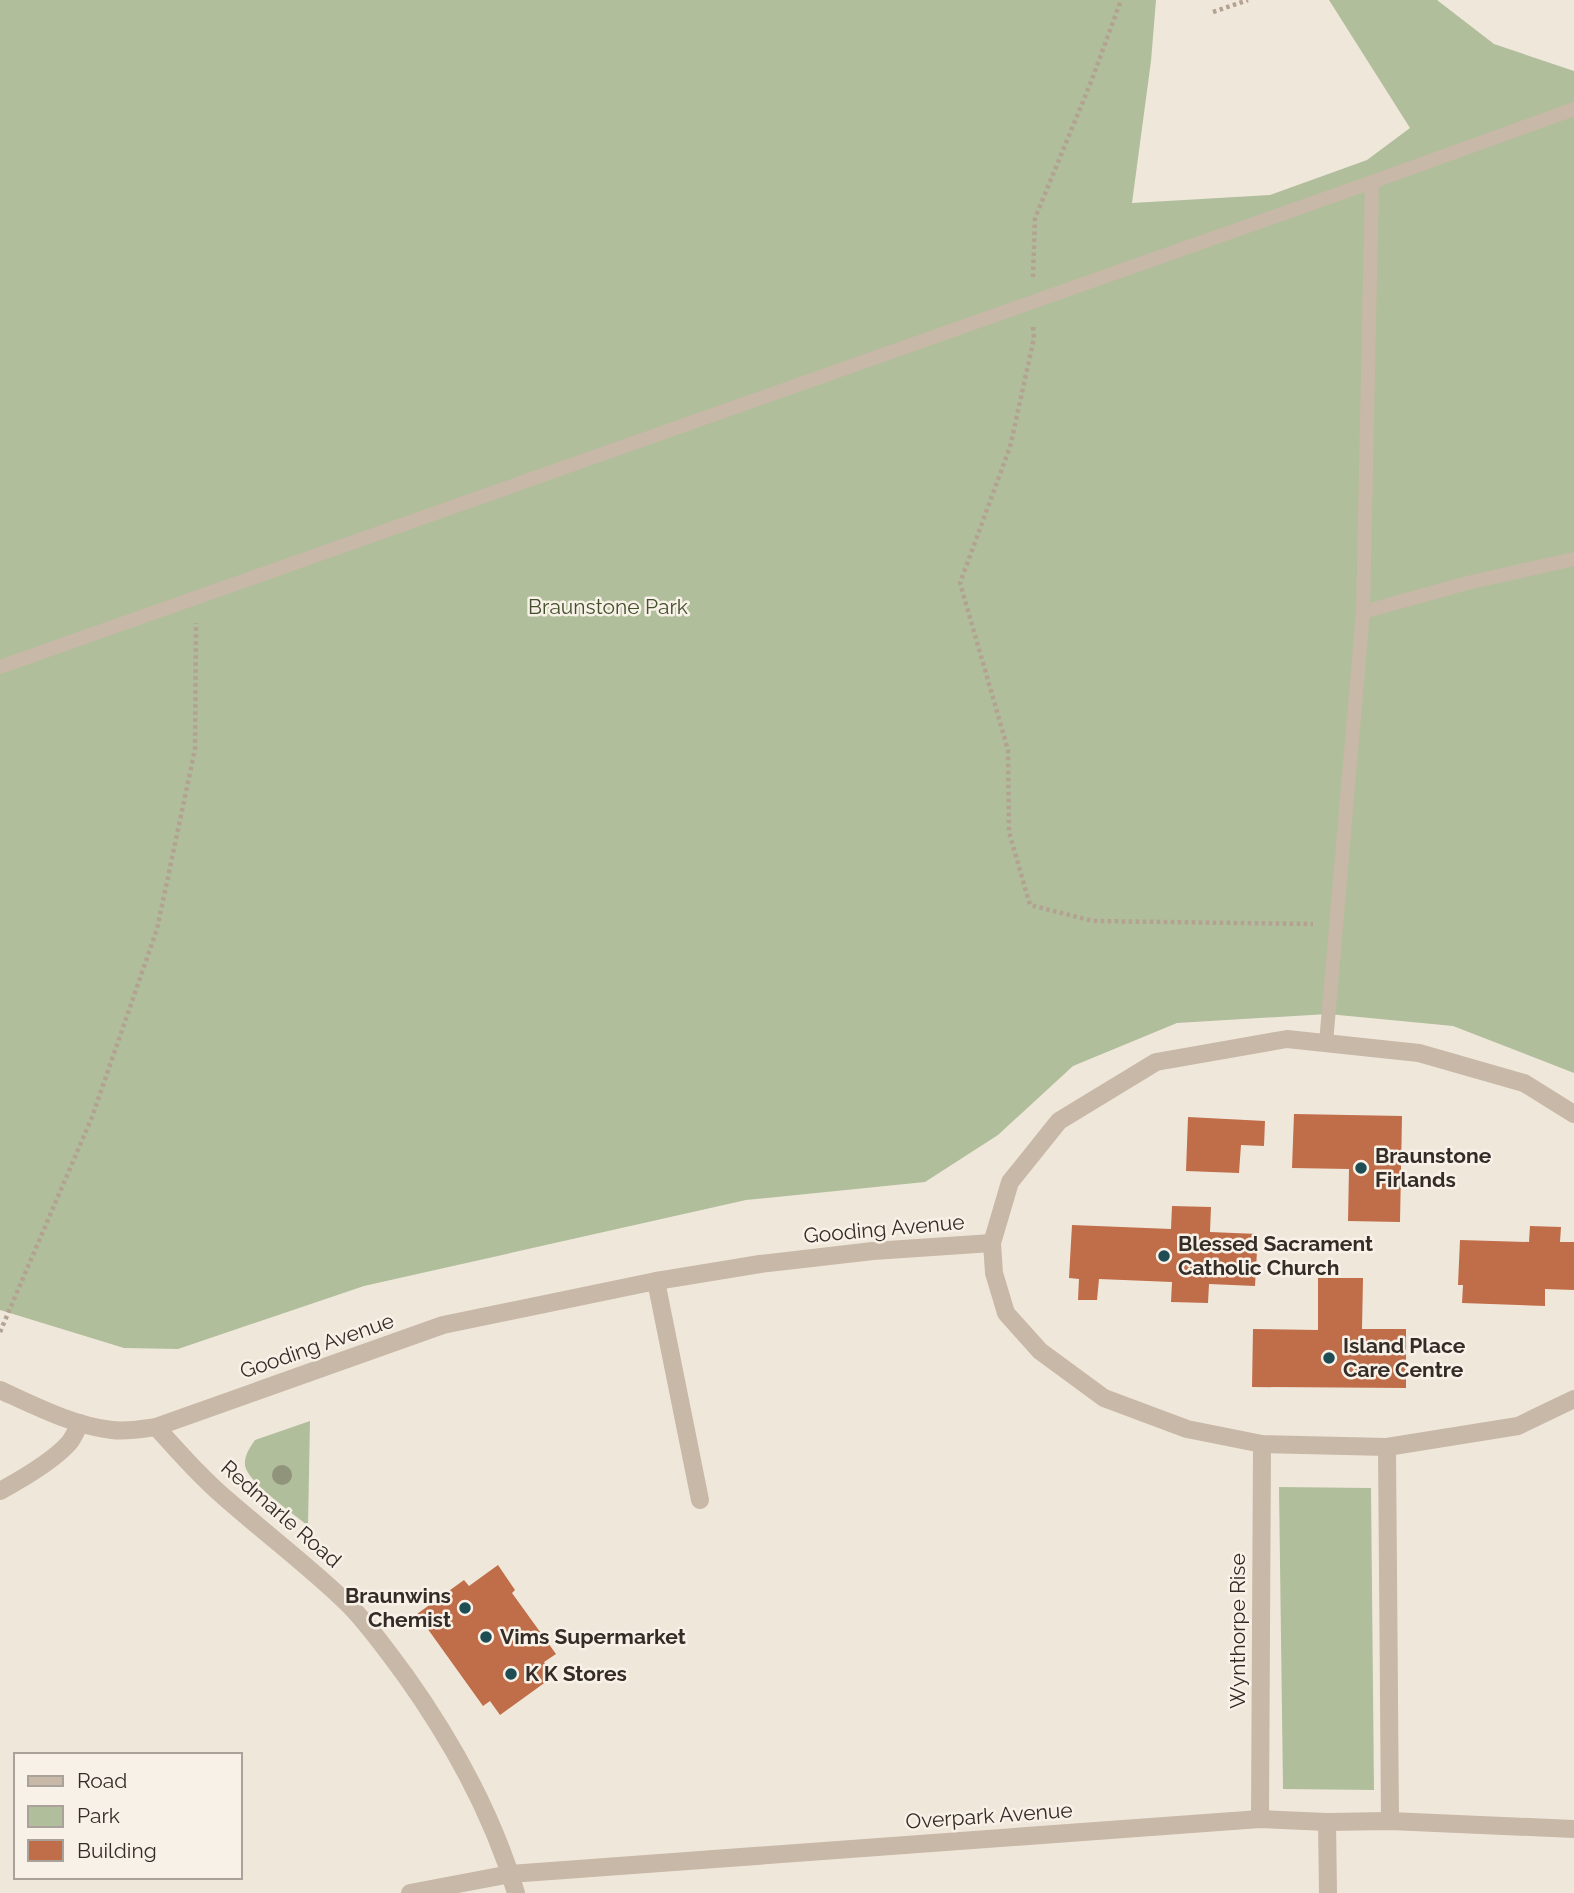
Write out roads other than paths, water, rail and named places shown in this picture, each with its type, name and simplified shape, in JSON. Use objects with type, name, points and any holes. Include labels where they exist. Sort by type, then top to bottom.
[{"type":"street","name":"Gooding Avenue","points":[[1574,1114],[1524,1083],[1419,1053],[1287,1039],[1156,1062],[1059,1121],[1010,1182],[992,1243],[994,1273],[1006,1313],[1040,1351],[1104,1398],[1187,1429],[1262,1444],[1387,1447],[1518,1426],[1574,1399]]},
{"type":"street","name":"Gooding Avenue","points":[[0,1390],[80,1423],[116,1431],[156,1427],[443,1325],[656,1281],[760,1264],[873,1251],[992,1243]]},
{"type":"street","points":[[656,1281],[699,1500]]},
{"type":"street","points":[[0,1491],[18,1481],[70,1442],[80,1423]]},
{"type":"street","name":"Redmarle Road","points":[[156,1427],[188,1463],[229,1502],[308,1567],[350,1606],[386,1649],[460,1762],[483,1810],[516,1893]]},
{"type":"street","name":"Wynthorpe Rise","points":[[1260,1819],[1262,1444]]},
{"type":"street","points":[[1387,1447],[1390,1821]]},
{"type":"street","name":"Overpark Avenue","points":[[410,1893],[510,1874],[1260,1819],[1390,1821],[1574,1829]]},
{"type":"street","points":[[1327,1822],[1328,1893]]},
{"type":"lane","points":[[0,667],[1574,109]]},
{"type":"lane","points":[[1326,1043],[1363,612],[1372,182]]},
{"type":"lane","points":[[1363,612],[1467,583],[1574,559]]},
{"type":"place","name":"Braunstone Firlands","points":[[1361,1168]]},
{"type":"place","name":"Blessed Sacrament Catholic Church","points":[[1164,1256]]},
{"type":"place","name":"Island Place Care Centre","points":[[1329,1358]]},
{"type":"place","name":"Braunwins Chemist","points":[[465,1608]]},
{"type":"place","name":"Vims Supermarket","points":[[486,1637]]},
{"type":"place","name":"K K Stores","points":[[511,1674]]},
{"type":"park label","name":"Braunstone Park","points":[[608,607]]}]
